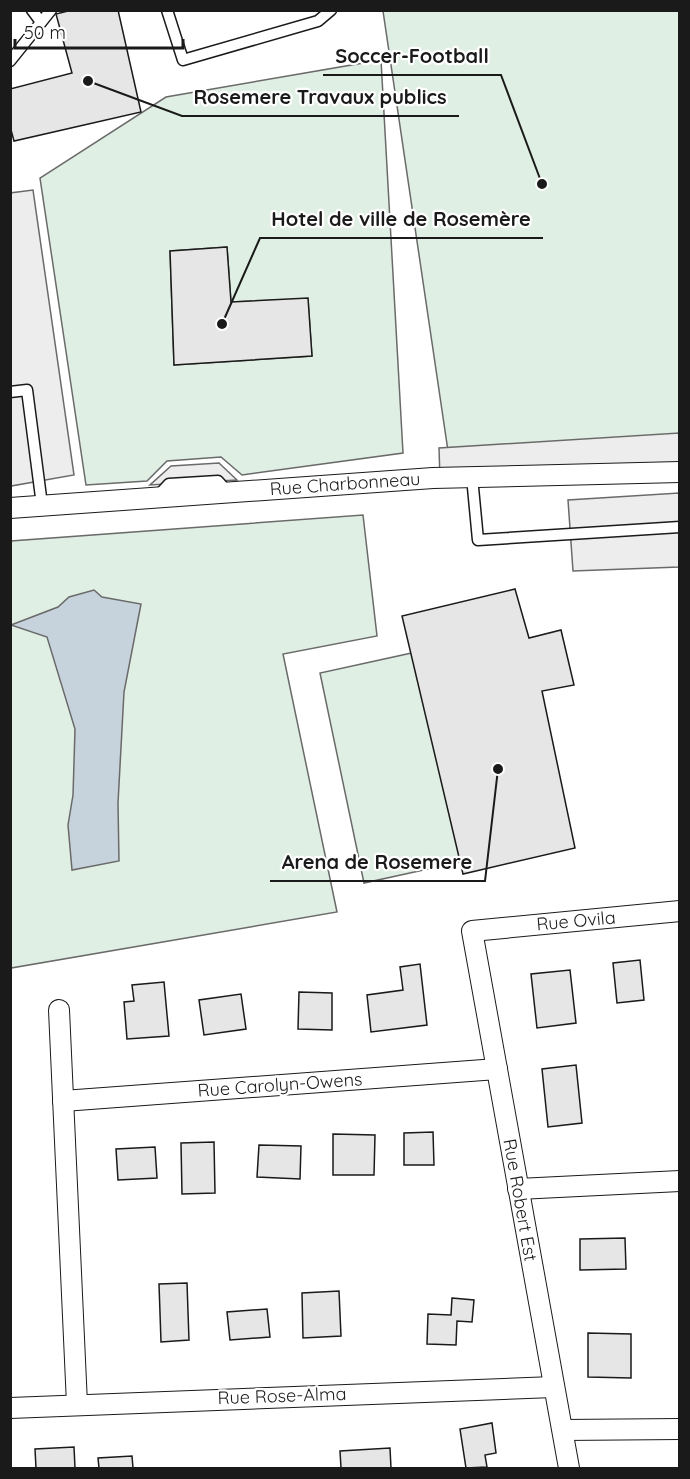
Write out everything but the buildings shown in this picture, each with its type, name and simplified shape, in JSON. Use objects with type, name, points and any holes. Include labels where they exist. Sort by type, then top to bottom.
[{"type":"street","name":"Rue Charbonneau","points":[[10,508],[472,477],[680,472]]},
{"type":"street","name":"Rue Ovila","points":[[472,931],[680,911]]},
{"type":"street","name":"Rue Robert Est","points":[[472,931],[554,1387],[564,1430],[568,1468]]},
{"type":"street","points":[[59,1010],[77,1404]]},
{"type":"street","name":"Rue Carolyn-Owens","points":[[63,1101],[497,1069]]},
{"type":"street","points":[[518,1189],[680,1181]]},
{"type":"street","name":"Rue Rose-Alma","points":[[10,1408],[554,1387]]},
{"type":"street","points":[[564,1430],[680,1429]]},
{"type":"lane","points":[[32,10],[41,22]]},
{"type":"lane","points":[[10,61],[51,10]]},
{"type":"lane","points":[[167,10],[183,60],[318,21],[331,10]]},
{"type":"lane","points":[[10,392],[27,390],[42,505]]},
{"type":"lane","points":[[472,477],[478,540],[680,527]]},
{"type":"green space","points":[[383,11],[679,11],[679,468],[452,478]]},
{"type":"green space","points":[[381,60],[403,453],[242,475],[221,457],[167,461],[147,481],[86,485],[40,178],[166,97]],"holes":[[[227,247],[231,302],[308,299],[312,356],[174,365],[170,251]]]},
{"type":"green space","points":[[363,515],[377,636],[283,654],[337,912],[11,968],[11,541]]},
{"type":"green space","points":[[430,649],[474,859],[364,883],[320,673]]},
{"type":"shaded area","points":[[33,190],[74,475],[11,486],[10,193]]},
{"type":"shaded area","points":[[679,433],[679,468],[440,479],[439,448]]},
{"type":"shaded area","points":[[219,463],[237,480],[150,485],[171,466]]},
{"type":"shaded area","points":[[679,493],[679,567],[573,571],[568,500]]},
{"type":"shaded area","points":[[94,590],[102,597],[141,604],[124,692],[118,803],[119,861],[72,870],[68,825],[73,795],[75,729],[47,637],[11,625],[58,607],[69,597]]},
{"type":"place","name":"Rosemere Travaux publics","points":[[88,81]]},
{"type":"place","name":"Soccer-Football","points":[[542,184]]},
{"type":"place","name":"Hotel de ville de Rosemère","points":[[222,324]]},
{"type":"place","name":"Arena de Rosemere","points":[[498,769]]}]
